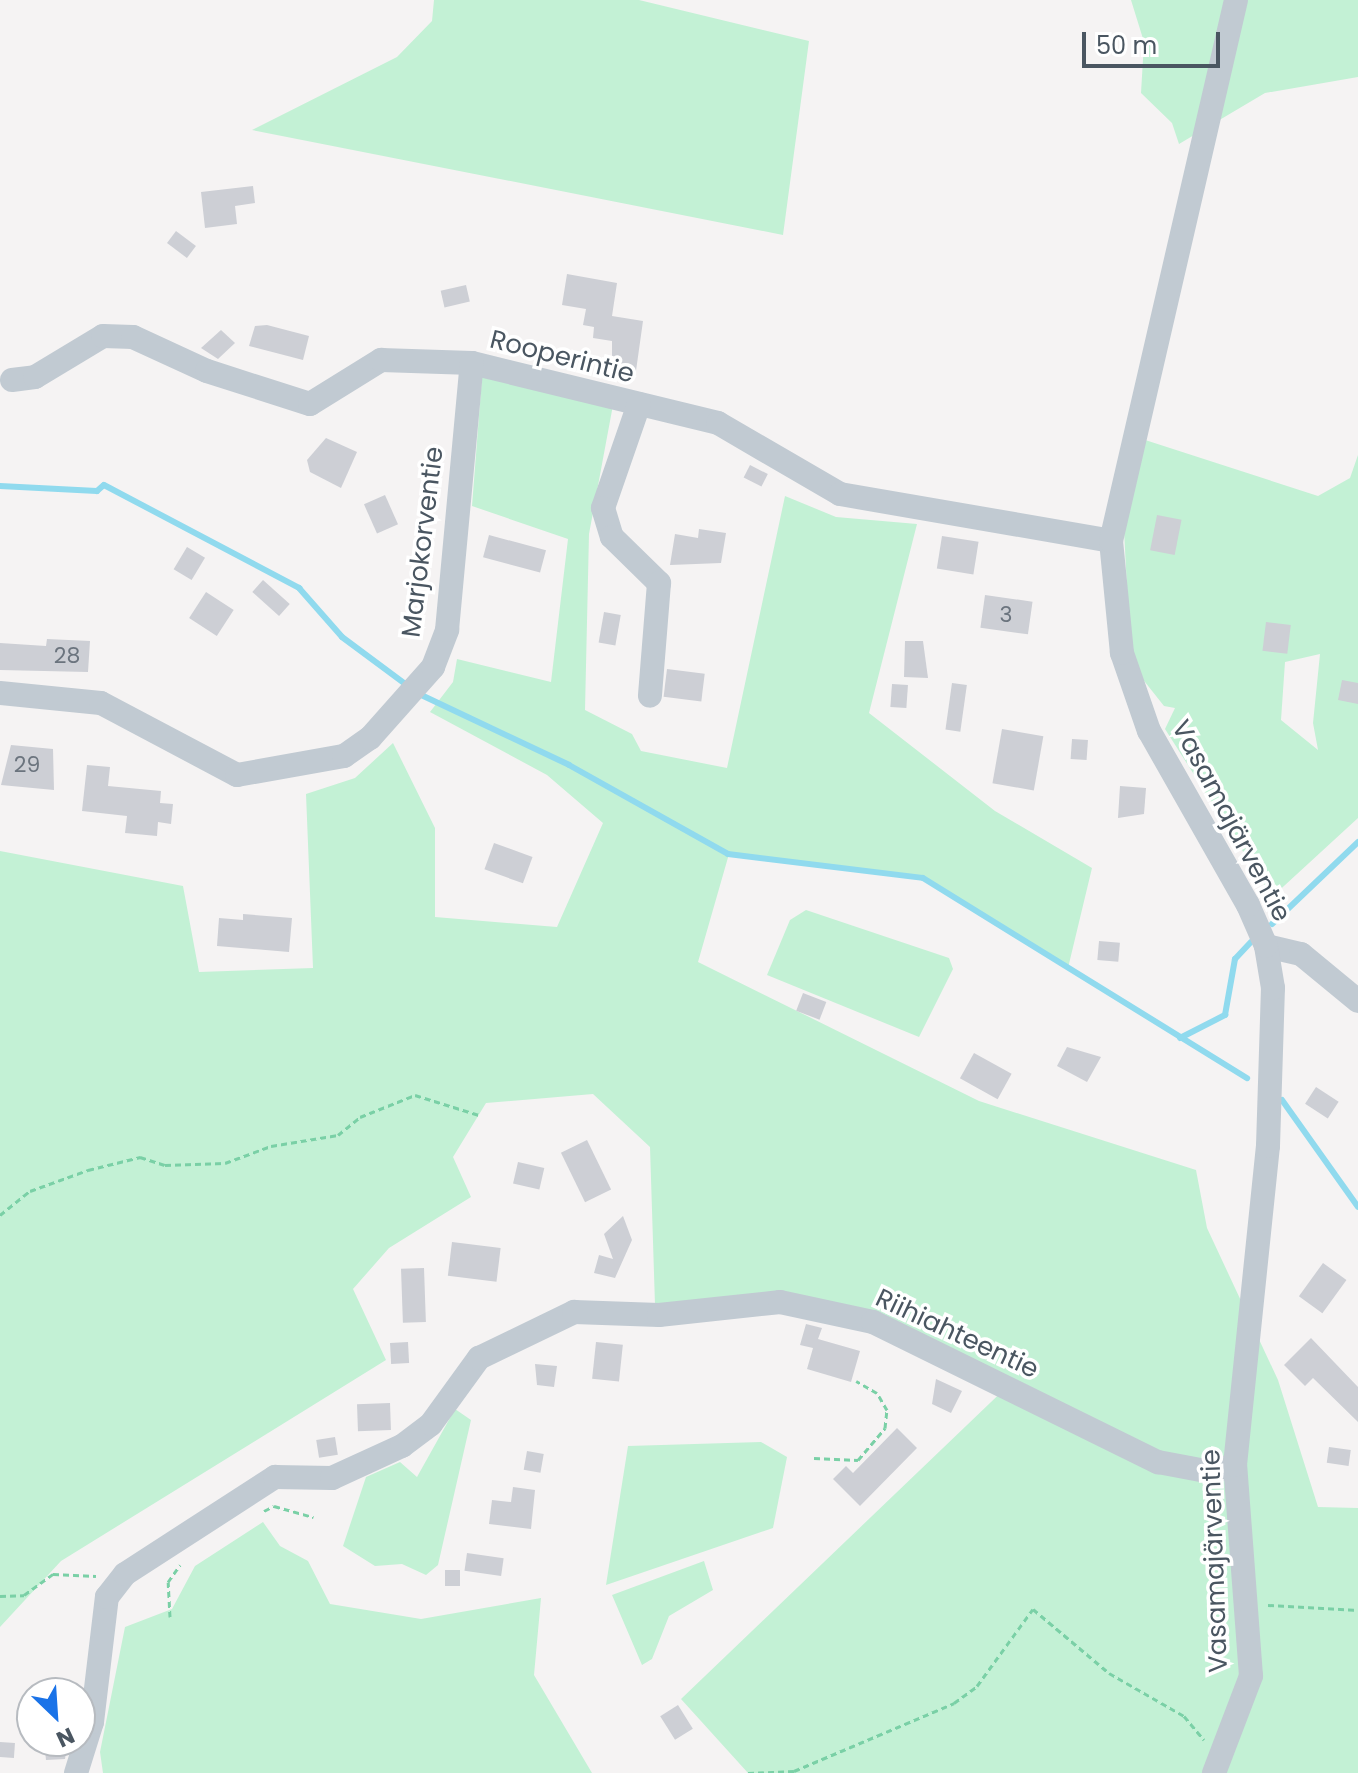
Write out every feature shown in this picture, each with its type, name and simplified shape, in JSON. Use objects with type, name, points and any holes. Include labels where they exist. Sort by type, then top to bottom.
[{"type":"street","name":"Vasamajärventie","points":[[1217,1766],[1251,1676],[1235,1465],[1268,1146],[1273,988],[1266,946],[1149,731],[1122,653],[1111,541],[1236,0]]},
{"type":"street","name":"Rooperintie","points":[[12,380],[35,377],[103,336],[133,337],[220,376],[310,404],[381,360],[472,363],[718,423],[840,494],[1111,541]]},
{"type":"street","name":"Marjokorventie","points":[[0,693],[101,703],[237,775],[344,756],[415,691],[447,630],[472,363]]},
{"type":"street","points":[[639,404],[603,508],[612,537],[659,583],[650,696]]},
{"type":"street","points":[[1266,946],[1301,954],[1358,1001]]},
{"type":"street","name":"Riihiahteentie","points":[[76,1773],[92,1722],[107,1597],[125,1574],[275,1477],[332,1478],[402,1446],[431,1424],[479,1358],[574,1312],[659,1315],[780,1302],[873,1322],[1158,1462],[1211,1472],[1235,1465]]},
{"type":"path","points":[[0,1215],[30,1191],[88,1170],[140,1157],[165,1165],[225,1163],[271,1146],[338,1135],[360,1117],[415,1095],[479,1115]]},
{"type":"path","points":[[814,1458],[858,1460],[885,1428],[887,1410],[877,1393],[856,1381]]},
{"type":"path","points":[[253,1518],[274,1506],[313,1517]]},
{"type":"path","points":[[170,1617],[168,1582],[194,1555]]},
{"type":"path","points":[[0,1596],[24,1595],[53,1574],[125,1574]]},
{"type":"path","points":[[1286,1606],[1358,1609]]},
{"type":"path","points":[[748,1773],[794,1771],[954,1703],[977,1686],[1033,1609],[1109,1673],[1184,1716],[1217,1766]]},
{"type":"green space","points":[[434,0],[639,0],[809,41],[783,235],[252,130],[397,57],[432,21]]},
{"type":"green space","points":[[1131,0],[1358,0],[1358,77],[1265,93],[1179,144],[1172,123],[1141,93],[1144,42]]},
{"type":"green space","points":[[482,377],[613,405],[589,534],[585,710],[632,734],[641,751],[727,768],[785,496],[836,517],[917,524],[869,713],[995,811],[1092,868],[1068,968],[923,878],[729,854],[698,962],[979,1101],[1196,1170],[1207,1228],[1278,1380],[1318,1507],[1358,1508],[1358,1773],[748,1773],[681,1699],[1014,1380],[783,1291],[655,1305],[650,1147],[593,1094],[486,1103],[453,1157],[471,1197],[389,1248],[353,1289],[386,1360],[61,1561],[0,1627],[0,851],[183,886],[199,972],[313,968],[306,794],[355,778],[393,743],[435,828],[435,917],[557,927],[603,823],[547,775],[430,712],[453,682],[457,659],[551,682],[568,539],[472,506]]},
{"type":"green space","points":[[1139,438],[1318,496],[1350,478],[1358,455],[1358,818],[1272,897],[1165,729],[1175,708],[1164,706],[1141,677],[1130,645],[1124,530]],"holes":[[[1320,654],[1313,723],[1318,750],[1281,720],[1285,662]]]},
{"type":"green space","points":[[806,910],[949,958],[953,969],[919,1037],[767,975],[790,920]]},
{"type":"green space","points":[[455,1409],[471,1420],[438,1565],[426,1575],[402,1564],[375,1566],[343,1546],[366,1477],[400,1462],[417,1477]]},
{"type":"green space","points":[[761,1442],[787,1457],[773,1528],[606,1585],[628,1446]]},
{"type":"green space","points":[[263,1522],[280,1546],[308,1561],[330,1604],[421,1619],[541,1598],[534,1675],[592,1773],[103,1773],[100,1752],[125,1627],[172,1609],[195,1566]]},
{"type":"green space","points":[[704,1561],[713,1590],[669,1616],[652,1659],[642,1665],[612,1595]]},
{"type":"building","points":[[253,186],[255,203],[235,206],[237,224],[205,228],[201,192]]},
{"type":"building","points":[[176,231],[196,246],[187,258],[167,243]]},
{"type":"building","points":[[567,274],[617,283],[612,316],[643,321],[635,378],[612,374],[612,341],[593,338],[594,327],[583,325],[586,309],[562,305]]},
{"type":"building","points":[[466,285],[470,302],[444,307],[441,291]]},
{"type":"building","points":[[267,325],[309,336],[303,360],[249,346],[255,326]]},
{"type":"building","points":[[221,330],[235,343],[218,359],[201,348]]},
{"type":"building","points":[[326,438],[357,452],[341,488],[310,472],[307,460]]},
{"type":"building","points":[[750,465],[768,474],[761,487],[744,477]]},
{"type":"building","points":[[385,495],[398,524],[377,534],[364,504]]},
{"type":"building","points":[[1157,515],[1182,520],[1175,555],[1150,550]]},
{"type":"building","points":[[699,529],[726,533],[721,563],[670,565],[675,534],[698,538]]},
{"type":"building","points":[[489,535],[546,550],[540,572],[483,557]]},
{"type":"building","points":[[942,536],[979,542],[973,574],[937,569]]},
{"type":"building","points":[[187,547],[205,558],[192,580],[174,569]]},
{"type":"building","points":[[263,580],[290,604],[279,616],[252,592]]},
{"type":"building","points":[[206,592],[234,610],[217,636],[189,618]]},
{"type":"building","points":[[985,595],[1033,602],[1028,634],[980,628]]},
{"type":"building","points":[[604,612],[621,615],[615,645],[599,643]]},
{"type":"building","points":[[1266,622],[1291,625],[1287,654],[1262,651]]},
{"type":"building","points":[[47,639],[90,641],[88,672],[0,670],[0,643],[46,646]]},
{"type":"building","points":[[905,641],[923,641],[928,678],[904,677]]},
{"type":"building","points":[[667,669],[705,674],[701,701],[664,697]]},
{"type":"building","points":[[1342,680],[1358,683],[1358,704],[1338,700]]},
{"type":"building","points":[[952,683],[967,685],[960,732],[945,730]]},
{"type":"building","points":[[892,684],[908,685],[906,708],[890,707]]},
{"type":"building","points":[[1002,729],[1043,736],[1034,790],[992,783]]},
{"type":"building","points":[[1072,739],[1088,740],[1087,760],[1071,759]]},
{"type":"building","points":[[11,745],[53,749],[54,790],[1,785]]},
{"type":"building","points":[[87,765],[110,767],[108,786],[161,791],[160,803],[173,804],[171,824],[158,822],[157,836],[125,833],[127,816],[82,811]]},
{"type":"building","points":[[1120,786],[1146,788],[1144,814],[1118,818]]},
{"type":"building","points":[[494,843],[533,857],[523,883],[484,869]]},
{"type":"building","points":[[243,914],[292,918],[289,952],[217,946],[219,918],[243,920]]},
{"type":"building","points":[[1099,941],[1120,943],[1118,962],[1097,960]]},
{"type":"building","points":[[803,993],[826,1002],[820,1020],[796,1011]]},
{"type":"building","points":[[1067,1047],[1101,1057],[1087,1082],[1057,1066]]},
{"type":"building","points":[[974,1053],[1012,1074],[998,1099],[960,1078]]},
{"type":"building","points":[[1316,1087],[1339,1102],[1328,1118],[1305,1104]]},
{"type":"building","points":[[587,1140],[611,1189],[585,1202],[561,1153]]},
{"type":"building","points":[[518,1162],[544,1168],[539,1190],[513,1183]]},
{"type":"building","points":[[623,1216],[632,1240],[615,1278],[594,1273],[599,1255],[613,1259],[604,1234]]},
{"type":"building","points":[[452,1242],[501,1248],[496,1282],[448,1276]]},
{"type":"building","points":[[1323,1263],[1346,1280],[1322,1313],[1299,1296]]},
{"type":"building","points":[[424,1268],[426,1322],[403,1323],[401,1269]]},
{"type":"building","points":[[806,1324],[822,1328],[818,1339],[860,1351],[851,1382],[807,1369],[813,1348],[800,1345]]},
{"type":"building","points":[[1311,1338],[1358,1387],[1358,1422],[1313,1378],[1305,1386],[1284,1365]]},
{"type":"building","points":[[408,1342],[409,1363],[391,1364],[390,1343]]},
{"type":"building","points":[[596,1342],[623,1345],[619,1382],[592,1379]]},
{"type":"building","points":[[535,1364],[557,1366],[554,1387],[537,1385]]},
{"type":"building","points":[[936,1379],[962,1391],[951,1413],[932,1404]]},
{"type":"building","points":[[390,1403],[391,1430],[358,1431],[357,1404]]},
{"type":"building","points":[[897,1428],[917,1448],[860,1506],[833,1479],[846,1466],[853,1473]]},
{"type":"building","points":[[335,1437],[338,1455],[319,1458],[316,1440]]},
{"type":"building","points":[[1329,1447],[1351,1450],[1349,1466],[1327,1463]]},
{"type":"building","points":[[527,1451],[544,1454],[540,1473],[524,1470]]},
{"type":"building","points":[[513,1487],[535,1490],[531,1529],[489,1524],[492,1500],[511,1502]]},
{"type":"building","points":[[467,1553],[504,1558],[501,1576],[464,1571]]},
{"type":"building","points":[[445,1570],[460,1570],[460,1586],[445,1586]]},
{"type":"building","points":[[678,1705],[693,1729],[675,1740],[660,1716]]},
{"type":"building","points":[[0,1742],[15,1743],[14,1758],[0,1757]]},
{"type":"building","points":[[46,1757],[65,1757],[65,1759],[46,1760]]},
{"type":"waterway","points":[[0,486],[97,491],[104,485],[299,588],[342,637],[408,686]]},
{"type":"waterway","points":[[417,693],[569,765],[728,854],[923,878],[1247,1078]]},
{"type":"waterway","points":[[1272,924],[1358,842]]},
{"type":"waterway","points":[[1180,1038],[1225,1015],[1235,959],[1251,942]]},
{"type":"waterway","points":[[1282,1100],[1358,1207]]}]
